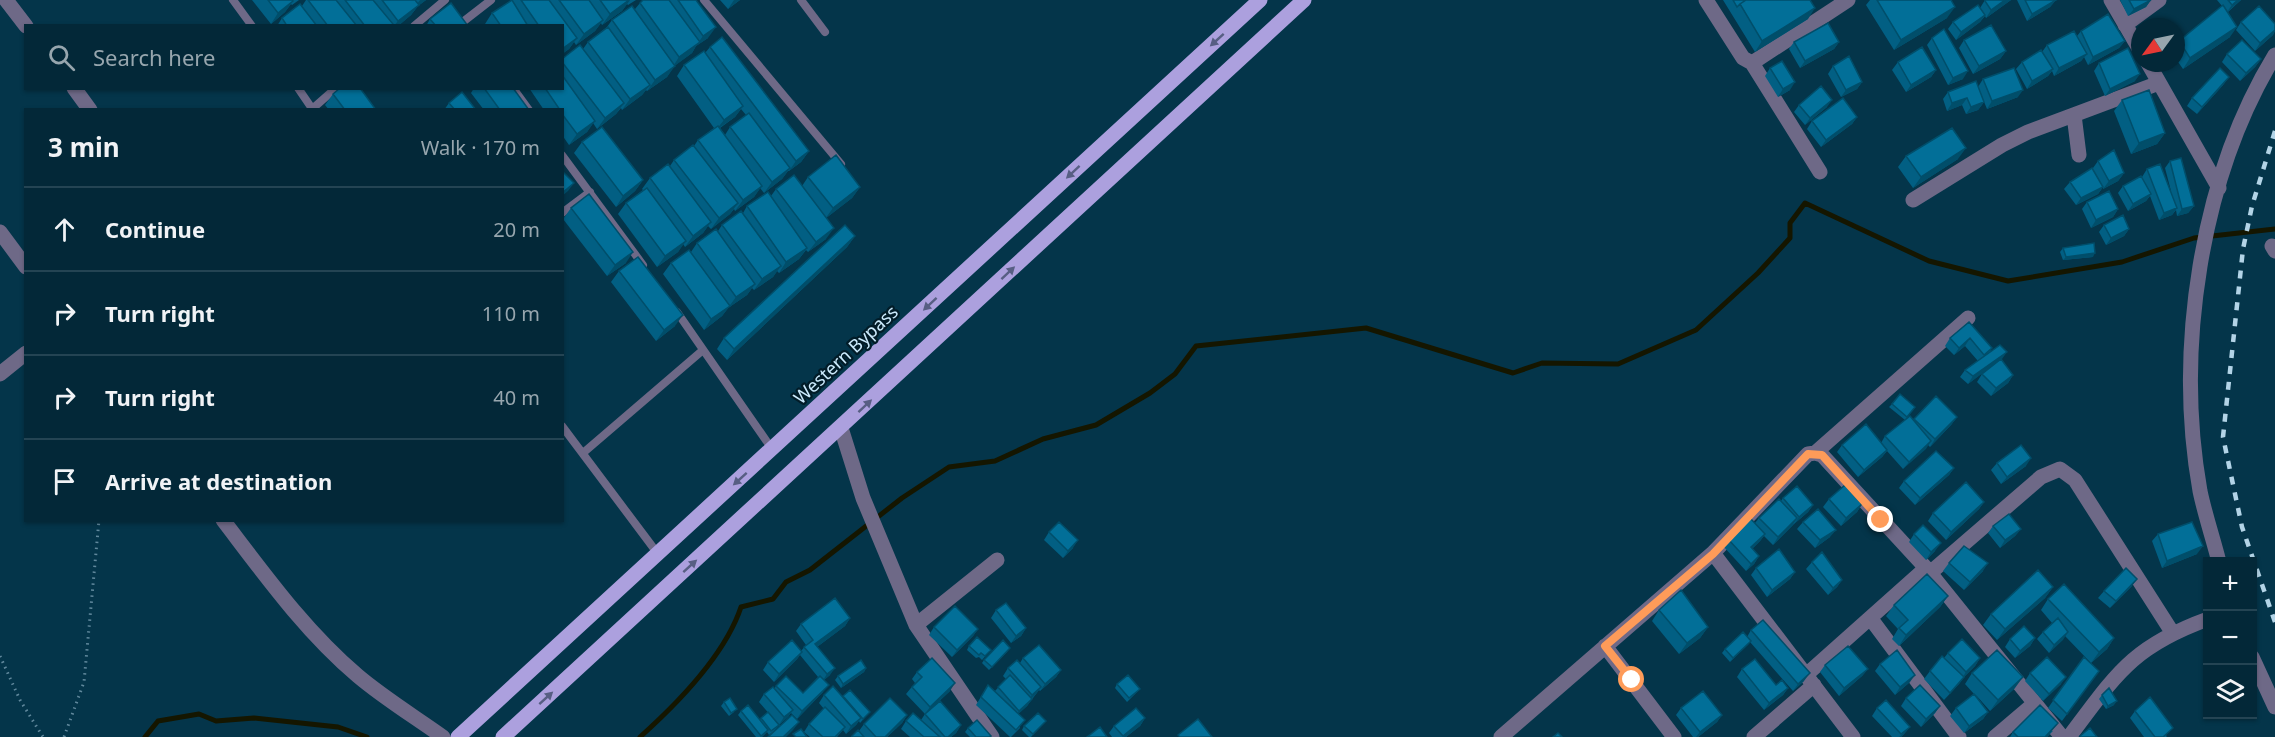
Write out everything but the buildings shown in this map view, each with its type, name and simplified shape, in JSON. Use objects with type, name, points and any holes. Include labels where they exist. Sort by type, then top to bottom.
[{"type":"main road","name":"Western Bypass","points":[[458,737],[1260,0]]},
{"type":"main road","points":[[503,737],[1304,0]]},
{"type":"street","points":[[6,0],[24,24]]},
{"type":"street","points":[[1706,0],[1743,58],[1752,63],[1820,172]]},
{"type":"street","points":[[1752,63],[1848,0]]},
{"type":"street","points":[[2111,0],[2131,35]]},
{"type":"street","points":[[2125,25],[2159,0]]},
{"type":"street","points":[[2218,557],[2200,491],[2190,384],[2196,291],[2211,218],[2242,116],[2275,56]]},
{"type":"street","points":[[2153,72],[2219,188]]},
{"type":"street","points":[[1913,200],[2002,145],[2159,82]]},
{"type":"street","points":[[75,90],[89,108]]},
{"type":"street","points":[[2074,115],[2079,154]]},
{"type":"street","points":[[0,232],[24,264]]},
{"type":"street","points":[[1815,453],[1968,318]]},
{"type":"street","points":[[0,374],[24,355]]},
{"type":"street","points":[[841,428],[863,498],[916,625],[992,737]]},
{"type":"street","points":[[1501,737],[1713,554],[1808,454],[1815,453],[1822,455],[1928,570],[2062,737]]},
{"type":"street","points":[[1754,737],[1871,619],[2041,477],[2060,469],[2075,480],[2172,632]]},
{"type":"street","points":[[225,522],[280,595],[313,632],[358,676],[443,737]]},
{"type":"street","points":[[1713,554],[1853,737]]},
{"type":"street","points":[[916,625],[997,560]]},
{"type":"street","points":[[1871,619],[1959,737]]},
{"type":"street","points":[[2069,737],[2119,671],[2143,649],[2172,632],[2203,621]]},
{"type":"street","points":[[1605,646],[1674,737]]},
{"type":"street","points":[[2257,665],[2275,707]]},
{"type":"street","points":[[1995,737],[2035,703]]},
{"type":"lane","points":[[233,0],[251,24]]},
{"type":"lane","points":[[420,24],[491,0]]},
{"type":"lane","points":[[704,0],[846,170]]},
{"type":"lane","points":[[801,0],[825,32]]},
{"type":"lane","points":[[299,90],[311,108]]},
{"type":"lane","points":[[313,108],[334,90]]},
{"type":"lane","points":[[514,90],[528,108]]},
{"type":"lane","points":[[564,158],[650,274]]},
{"type":"lane","points":[[564,212],[590,192]]},
{"type":"lane","points":[[670,302],[772,450]]},
{"type":"lane","points":[[583,453],[703,350]]},
{"type":"lane","points":[[564,429],[658,554]]},
{"type":"path","points":[[64,737],[84,682],[99,522]]},
{"type":"path","points":[[0,656],[20,700],[43,737]]},
{"type":"waterway","points":[[640,737],[699,677],[724,643],[741,607],[773,599],[786,582],[810,570],[902,498],[949,467],[995,461],[1043,439],[1096,425],[1150,393],[1175,374],[1196,346],[1366,328],[1513,373],[1542,363],[1618,364],[1696,330],[1758,273],[1790,238],[1790,223],[1805,203],[1929,261],[2008,281],[2122,262],[2194,238],[2275,229]]},
{"type":"waterway","points":[[145,737],[158,721],[199,714],[216,721],[254,718],[338,727],[367,737]]},
{"type":"railway","points":[[2275,131],[2252,206],[2243,249],[2223,437],[2242,527],[2275,622]]},
{"type":"route","points":[[1632,680],[1605,646],[1713,554],[1808,454],[1822,455],[1881,520]]}]
